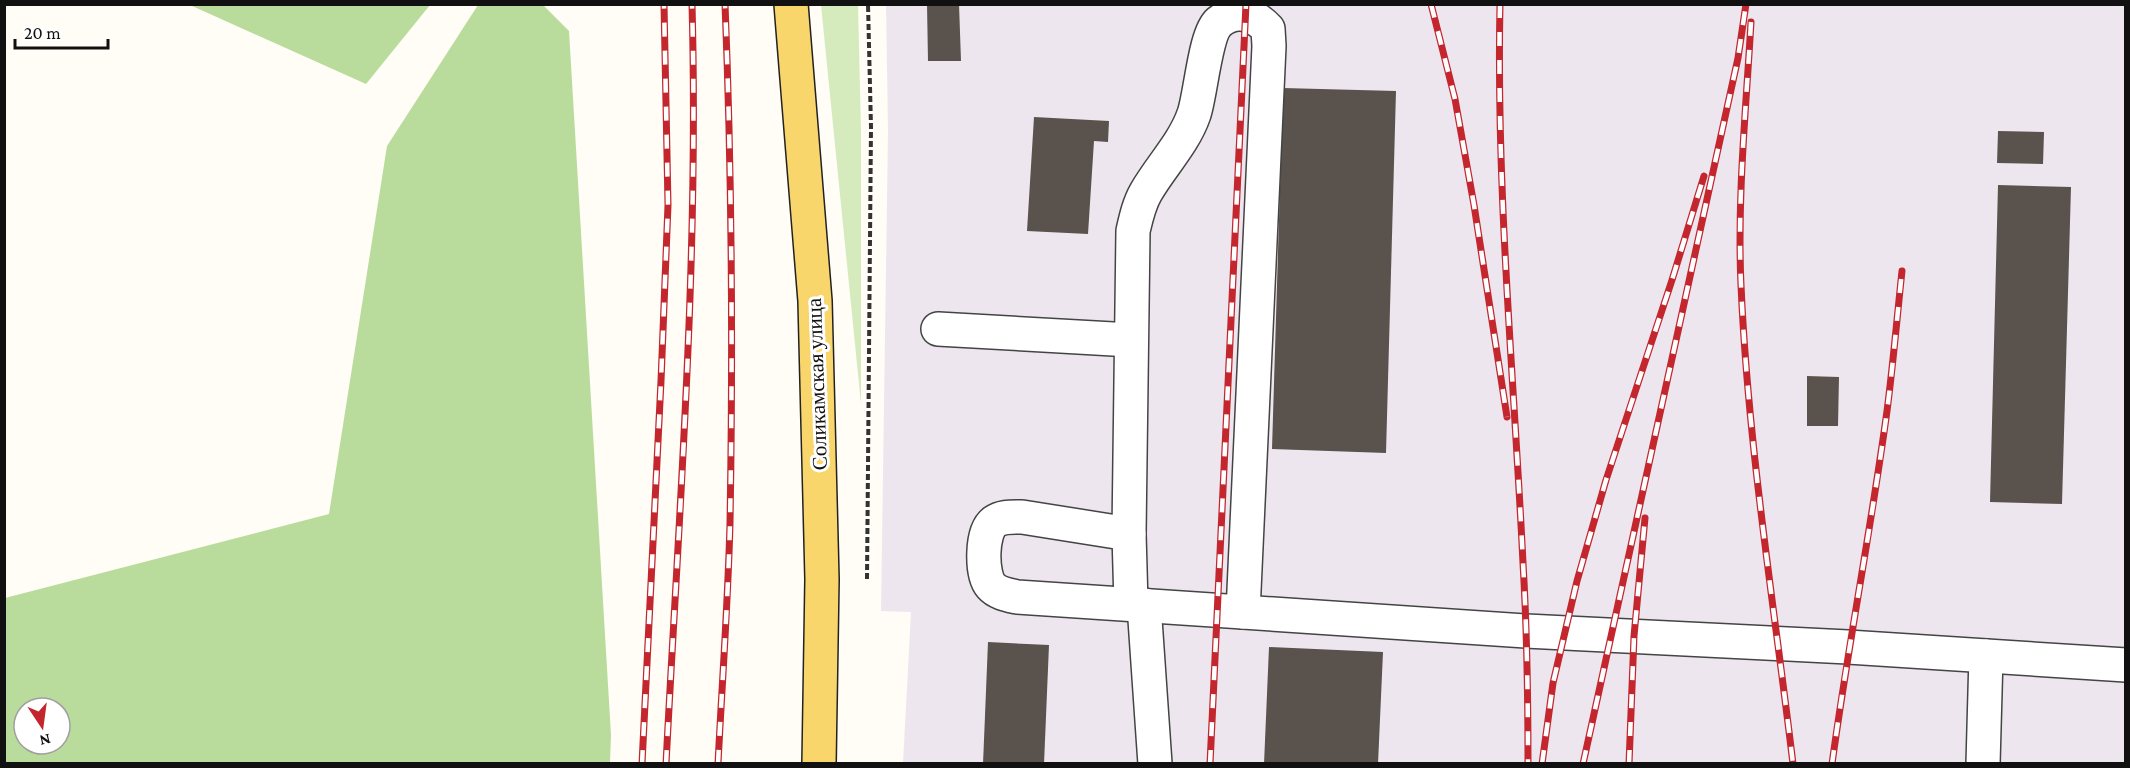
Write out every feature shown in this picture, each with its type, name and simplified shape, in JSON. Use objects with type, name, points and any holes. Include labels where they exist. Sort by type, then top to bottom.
[{"type":"main road","name":"Соликамская улица","points":[[791,4],[815,301],[822,579],[819,764]]},
{"type":"lane","points":[[1155,764],[1129,534],[1133,231],[1145,195],[1190,124],[1200,93],[1211,38],[1218,22],[1230,16],[1245,14],[1258,18],[1268,29],[1269,46],[1244,612]]},
{"type":"lane","points":[[938,329],[1131,340]]},
{"type":"lane","points":[[1129,534],[1022,517],[1005,517],[995,521],[988,527],[986,533],[984,566],[986,577],[991,586],[1007,595],[1526,631],[2126,665]]},
{"type":"lane","points":[[1983,764],[1986,656]]},
{"type":"path","points":[[867,579],[871,127],[868,4]]},
{"type":"shaded area","points":[[886,5],[2125,5],[2125,763],[903,763],[911,612],[881,611],[888,131]]},
{"type":"green space","points":[[430,4],[366,84],[190,5]]},
{"type":"green space","points":[[478,5],[543,5],[569,31],[611,735],[610,763],[5,763],[5,598],[329,514],[387,146]]},
{"type":"green space","points":[[821,5],[858,5],[861,131],[861,404]]},
{"type":"building","points":[[927,4],[959,4],[961,61],[928,61]]},
{"type":"building","points":[[1283,88],[1396,91],[1386,453],[1272,449]]},
{"type":"building","points":[[1034,117],[1109,121],[1108,142],[1094,141],[1088,234],[1027,231]]},
{"type":"building","points":[[1998,131],[2044,132],[2043,164],[1997,163]]},
{"type":"building","points":[[1998,185],[2071,187],[2062,504],[1990,502]]},
{"type":"building","points":[[1807,376],[1839,377],[1838,426],[1807,426]]},
{"type":"building","points":[[988,642],[1049,645],[1044,764],[983,764]]},
{"type":"building","points":[[1269,647],[1383,652],[1378,764],[1264,764]]},
{"type":"railway","points":[[642,764],[668,205],[664,4]]},
{"type":"railway","points":[[666,764],[690,289],[693,194],[692,4]]},
{"type":"railway","points":[[718,764],[728,583],[731,458],[732,328],[725,4]]},
{"type":"railway","points":[[1210,764],[1246,4]]},
{"type":"railway","points":[[1431,4],[1455,99],[1507,417]]},
{"type":"railway","points":[[1500,4],[1499,74],[1503,214],[1524,588],[1528,764]]},
{"type":"railway","points":[[1583,764],[1738,58],[1746,4]]},
{"type":"railway","points":[[1751,22],[1741,187],[1740,252],[1744,345],[1763,525],[1793,764]]},
{"type":"railway","points":[[1542,764],[1553,683],[1577,581],[1606,480],[1704,176]]},
{"type":"railway","points":[[1832,764],[1887,411],[1902,271]]},
{"type":"railway","points":[[1629,764],[1634,636],[1645,518]]}]
